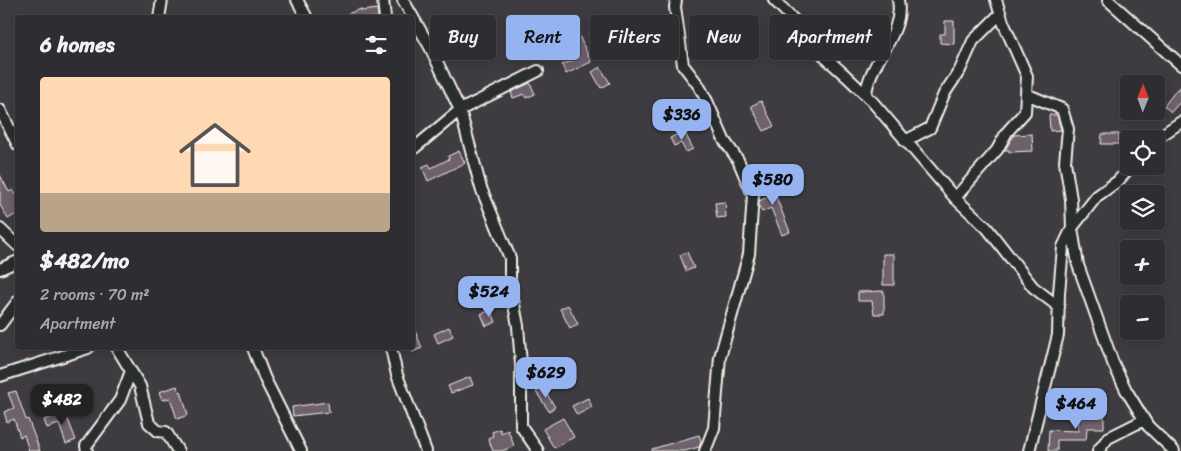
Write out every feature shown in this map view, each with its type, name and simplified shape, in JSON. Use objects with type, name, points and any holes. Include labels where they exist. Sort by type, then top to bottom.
[{"type":"street","points":[[160,15],[162,0]]},
{"type":"street","points":[[297,0],[305,15]]},
{"type":"street","points":[[382,0],[384,15]]},
{"type":"street","points":[[403,0],[412,15]]},
{"type":"street","points":[[676,0],[675,7],[683,65],[707,101],[724,140],[738,160],[753,195],[749,254],[720,357],[714,428],[705,451]]},
{"type":"street","points":[[774,0],[796,22],[826,58],[866,95],[955,198],[987,228],[1033,287],[1059,306]]},
{"type":"street","points":[[866,95],[866,84],[873,74],[878,57],[896,30],[898,0]]},
{"type":"street","points":[[955,198],[997,150],[1007,132],[1025,112],[1027,76],[1000,14],[996,0]]},
{"type":"street","points":[[1108,0],[1181,64]]},
{"type":"street","points":[[905,141],[930,128],[944,94],[960,70],[973,42],[1000,14]]},
{"type":"street","points":[[415,21],[430,47],[460,110],[481,188],[510,258],[510,283],[518,326],[521,364],[521,426],[538,451]]},
{"type":"street","points":[[415,148],[460,110],[538,71]]},
{"type":"street","points":[[1026,94],[1062,109],[1068,129],[1065,162],[1078,265],[1110,355],[1126,390],[1148,426],[1174,451]]},
{"type":"street","points":[[0,110],[15,139]]},
{"type":"street","points":[[1165,133],[1181,122]]},
{"type":"street","points":[[1029,451],[1058,335],[1063,247],[1072,228],[1097,196],[1123,175]]},
{"type":"street","points":[[0,229],[15,243]]},
{"type":"street","points":[[0,269],[15,262]]},
{"type":"street","points":[[0,325],[15,304]]},
{"type":"street","points":[[0,376],[82,350]]},
{"type":"street","points":[[118,350],[140,386],[149,423],[158,430],[166,432],[178,451]]},
{"type":"street","points":[[254,350],[265,379],[301,451]]},
{"type":"street","points":[[391,350],[397,375],[426,451]]},
{"type":"street","points":[[87,451],[86,446],[120,400],[131,371]]},
{"type":"street","points":[[1098,451],[1108,438],[1144,420]]},
{"type":"building","points":[[361,9],[361,11],[377,9],[378,15],[347,15]]},
{"type":"building","points":[[945,21],[954,21],[954,44],[940,43],[940,34],[945,34]]},
{"type":"building","points":[[580,38],[591,62],[566,74],[562,65],[574,60],[580,60]]},
{"type":"building","points":[[600,67],[610,83],[601,88],[592,72]]},
{"type":"building","points":[[530,83],[535,94],[526,98],[524,94],[513,98],[511,92]]},
{"type":"building","points":[[1181,86],[1181,101],[1171,112],[1165,105]]},
{"type":"building","points":[[761,101],[774,126],[764,131],[751,106]]},
{"type":"building","points":[[1049,115],[1057,115],[1061,130],[1050,131]]},
{"type":"building","points":[[684,131],[693,149],[686,152],[681,143],[674,146],[670,138]]},
{"type":"building","points":[[1032,134],[1033,151],[1009,152],[1009,150],[1005,150],[1014,135]]},
{"type":"building","points":[[1102,134],[1119,134],[1119,144],[1101,144]]},
{"type":"building","points":[[459,151],[465,163],[428,181],[422,167],[429,164],[431,168],[449,159],[448,156]]},
{"type":"building","points":[[0,175],[9,192],[13,190],[15,193],[15,215],[8,219],[0,205]]},
{"type":"building","points":[[768,177],[790,232],[782,235],[771,208],[762,212],[759,206],[759,201],[768,197],[761,180]]},
{"type":"building","points":[[725,202],[726,217],[717,218],[715,203]]},
{"type":"building","points":[[687,252],[694,268],[686,271],[680,255]]},
{"type":"building","points":[[883,254],[894,254],[894,285],[883,285]]},
{"type":"building","points":[[884,291],[884,314],[874,314],[872,301],[858,301],[858,292]]},
{"type":"building","points":[[568,305],[578,324],[570,328],[560,309]]},
{"type":"building","points":[[491,310],[496,322],[486,326],[481,314]]},
{"type":"building","points":[[449,327],[453,336],[438,343],[434,334]]},
{"type":"building","points":[[415,331],[422,348],[412,352],[412,350],[415,350]]},
{"type":"building","points":[[470,377],[473,385],[451,393],[448,386]]},
{"type":"building","points":[[177,386],[179,392],[181,391],[188,415],[177,419],[170,398],[162,400],[159,392]]},
{"type":"building","points":[[543,388],[555,407],[549,411],[536,392]]},
{"type":"building","points":[[16,391],[40,451],[29,451],[24,435],[20,437],[14,419],[7,422],[4,412],[14,408],[8,393]]},
{"type":"building","points":[[588,398],[592,407],[577,415],[572,406]]},
{"type":"building","points":[[328,402],[329,412],[293,416],[292,407]]},
{"type":"building","points":[[1081,410],[1088,410],[1088,414],[1095,414],[1095,416],[1104,416],[1104,428],[1087,428],[1086,440],[1057,440],[1057,451],[1048,451],[1049,430],[1078,431],[1078,412],[1081,412]]},
{"type":"building","points":[[65,412],[76,440],[66,444],[59,424],[47,428],[44,420]]},
{"type":"building","points":[[563,418],[574,437],[554,448],[543,429]]},
{"type":"building","points":[[500,429],[501,433],[508,430],[514,446],[502,451],[493,451],[488,438],[493,436],[492,432]]},
{"type":"building","points":[[699,435],[701,441],[699,447],[685,451],[652,451],[652,449]]}]
